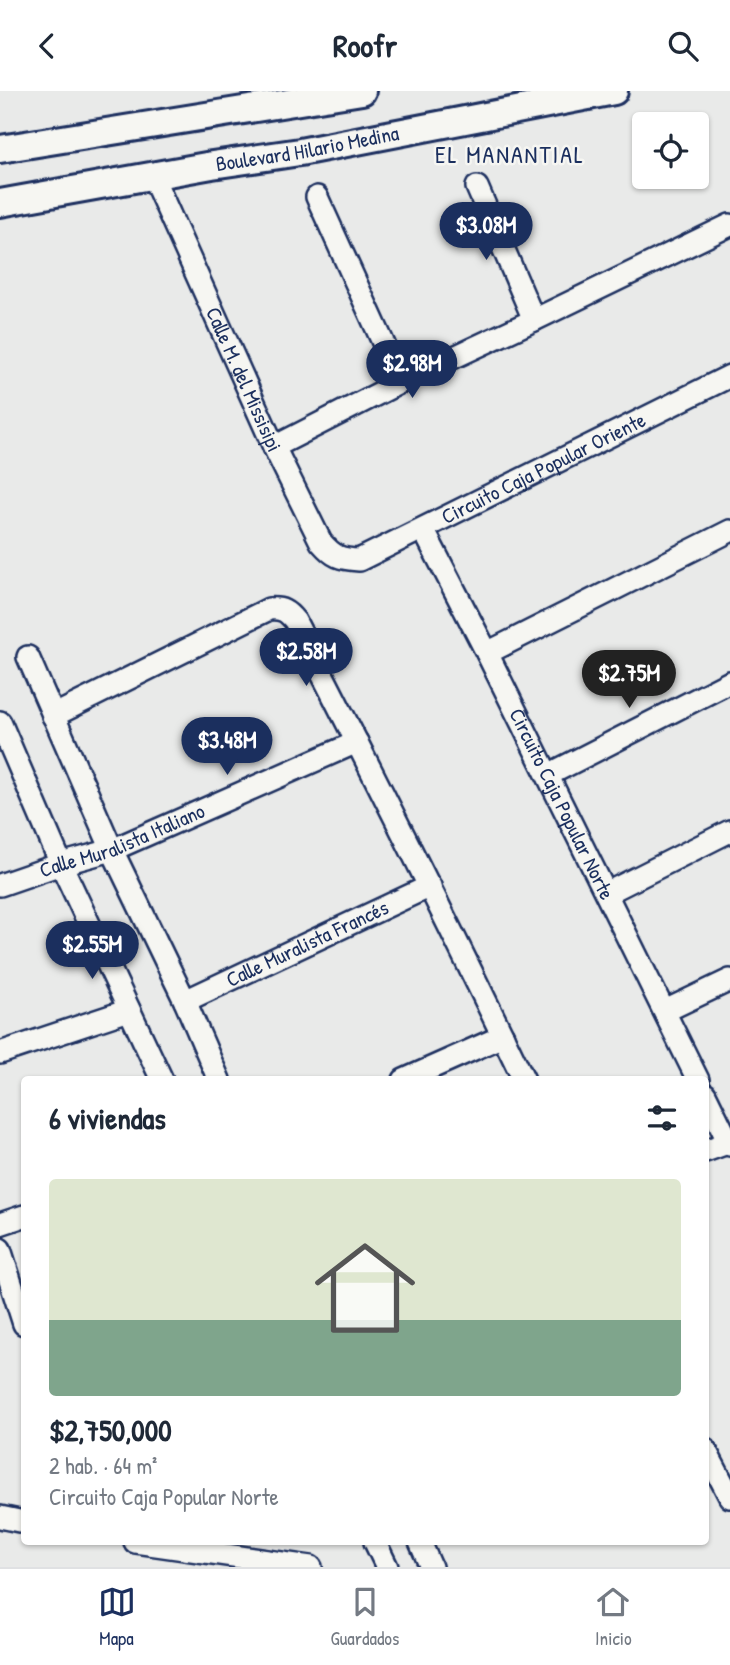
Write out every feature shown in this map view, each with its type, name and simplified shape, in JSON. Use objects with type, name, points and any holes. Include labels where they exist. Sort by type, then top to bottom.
[{"type":"street","points":[[0,149],[362,91]]},
{"type":"street","name":"Boulevard Hilario Medina","points":[[0,203],[375,138],[614,91]]},
{"type":"street","name":"Calle M. del Missisipi","points":[[152,175],[274,447],[321,542],[337,556],[359,559]]},
{"type":"street","points":[[477,187],[534,320]]},
{"type":"street","points":[[317,197],[401,382]]},
{"type":"street","points":[[274,447],[401,382],[730,225]]},
{"type":"street","name":"Circuito Caja Popular Oriente","points":[[359,559],[730,376]]},
{"type":"street","name":"Circuito Caja Popular Norte","points":[[423,529],[696,1076]]},
{"type":"street","points":[[487,653],[730,531]]},
{"type":"street","points":[[53,716],[269,609],[280,608],[288,611],[358,742],[522,1076]]},
{"type":"street","points":[[29,657],[112,850],[185,1001],[217,1076]]},
{"type":"street","points":[[548,775],[730,682]]},
{"type":"street","points":[[0,722],[61,864],[160,1076]]},
{"type":"street","name":"Calle Muralista Italiano","points":[[0,885],[112,850],[358,742]]},
{"type":"street","points":[[607,893],[730,831]]},
{"type":"street","name":"Calle Muralista Francés","points":[[185,1001],[430,886]]},
{"type":"street","points":[[665,1011],[730,980]]},
{"type":"street","points":[[0,1053],[129,1010]]},
{"type":"street","points":[[413,1076],[503,1037]]},
{"type":"street","points":[[709,1102],[730,1143],[709,1150]]},
{"type":"street","points":[[0,1224],[21,1217]]},
{"type":"street","points":[[0,1249],[21,1315]]},
{"type":"street","points":[[709,1457],[730,1497]]},
{"type":"street","points":[[156,1545],[311,1567]]},
{"type":"street","points":[[376,1545],[387,1567]]},
{"type":"street","points":[[421,1545],[431,1567]]},
{"type":"district","name":"EL MANANTIAL","points":[[510,155]]}]
